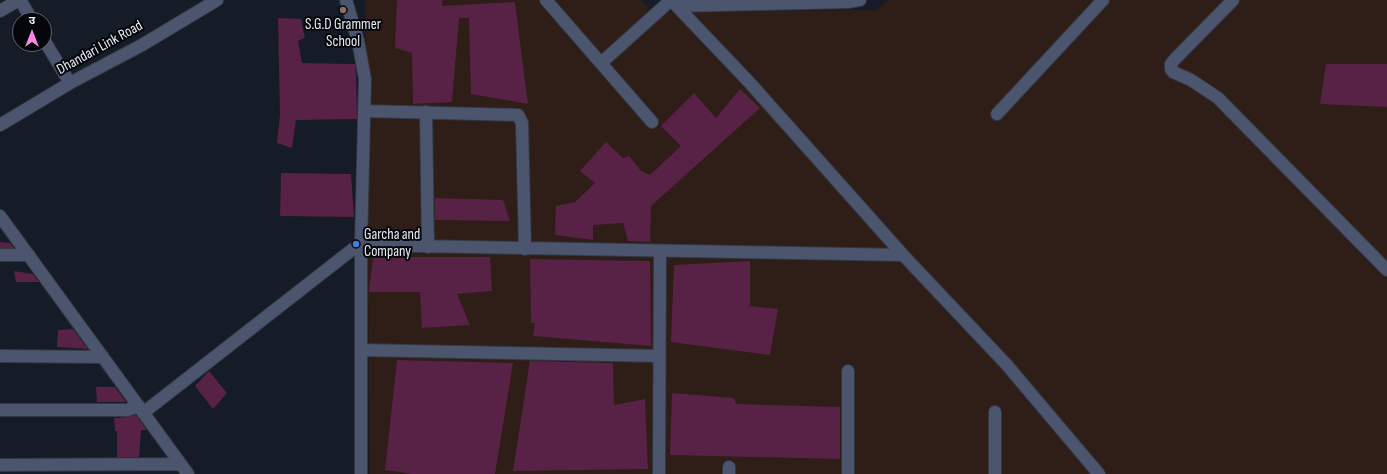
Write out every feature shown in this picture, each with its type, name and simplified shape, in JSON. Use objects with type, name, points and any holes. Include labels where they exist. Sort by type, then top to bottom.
[{"type":"street","points":[[0,11],[19,0],[27,12]]},
{"type":"street","name":"Dhandari Link Road","points":[[0,126],[70,83],[142,45],[202,3],[217,0]]},
{"type":"street","points":[[346,0],[363,63],[365,111],[361,246],[361,474]]},
{"type":"street","points":[[546,0],[652,122]]},
{"type":"street","points":[[601,63],[673,2],[815,2],[860,0]]},
{"type":"street","points":[[997,114],[1103,0]]},
{"type":"street","points":[[1233,0],[1175,59],[1171,64],[1171,69],[1173,72],[1191,80],[1218,98],[1387,270]]},
{"type":"street","points":[[673,2],[749,82],[903,255],[1006,364],[1099,474]]},
{"type":"street","points":[[51,52],[70,83]]},
{"type":"street","points":[[365,111],[514,114],[520,118],[525,249]]},
{"type":"street","points":[[426,112],[428,247]]},
{"type":"street","points":[[0,216],[188,474]]},
{"type":"street","points":[[0,410],[141,409],[352,249],[361,246],[903,255]]},
{"type":"street","points":[[659,474],[660,251]]},
{"type":"street","points":[[0,256],[29,255]]},
{"type":"street","points":[[361,350],[660,356]]},
{"type":"street","points":[[0,356],[103,358]]},
{"type":"street","points":[[848,372],[848,474]]},
{"type":"street","points":[[995,412],[995,474]]},
{"type":"street","points":[[0,465],[180,464]]},
{"type":"shaded area","points":[[365,0],[642,0],[652,12],[876,10],[889,0],[1387,0],[1387,474],[370,474]]},
{"type":"building","points":[[397,0],[442,0],[442,6],[515,2],[528,104],[471,94],[469,18],[459,18],[452,102],[413,104],[412,53],[395,48]]},
{"type":"building","points":[[278,18],[301,19],[305,38],[298,41],[302,63],[355,64],[356,72],[357,119],[296,120],[292,148],[277,143],[280,115]]},
{"type":"building","points":[[1326,64],[1387,64],[1387,107],[1320,104]]},
{"type":"building","points":[[740,89],[760,108],[651,206],[650,242],[628,241],[623,223],[593,225],[593,240],[555,235],[556,206],[575,202],[595,183],[580,171],[606,142],[623,158],[629,156],[641,171],[650,175],[681,146],[661,126],[694,93],[716,118]]},
{"type":"building","points":[[281,173],[351,174],[354,217],[280,216]]},
{"type":"building","points":[[435,198],[503,200],[510,221],[435,220]]},
{"type":"building","points":[[0,242],[10,243],[14,248],[0,248]]},
{"type":"building","points":[[373,257],[490,257],[492,291],[457,294],[470,325],[422,328],[420,292],[369,292]]},
{"type":"building","points":[[530,259],[650,261],[651,346],[533,336],[535,323],[531,323]]},
{"type":"building","points":[[750,261],[750,306],[778,309],[770,355],[671,342],[674,265]]},
{"type":"building","points":[[14,271],[33,274],[39,282],[16,282]]},
{"type":"building","points":[[73,329],[88,349],[57,347],[58,330]]},
{"type":"building","points":[[397,360],[513,363],[495,474],[413,474],[385,470]]},
{"type":"building","points":[[530,361],[613,363],[614,405],[645,399],[648,469],[513,471]]},
{"type":"building","points":[[209,371],[227,393],[213,409],[195,386]]},
{"type":"building","points":[[96,387],[115,387],[126,402],[97,402]]},
{"type":"building","points":[[672,393],[734,398],[736,404],[840,407],[840,459],[670,455]]},
{"type":"building","points":[[136,415],[147,430],[141,430],[139,457],[117,457],[117,431],[115,431],[114,418]]},
{"type":"place","name":"S.G.D Grammer School","points":[[343,10]]},
{"type":"place","name":"Garcha and Company","points":[[356,244]]}]
